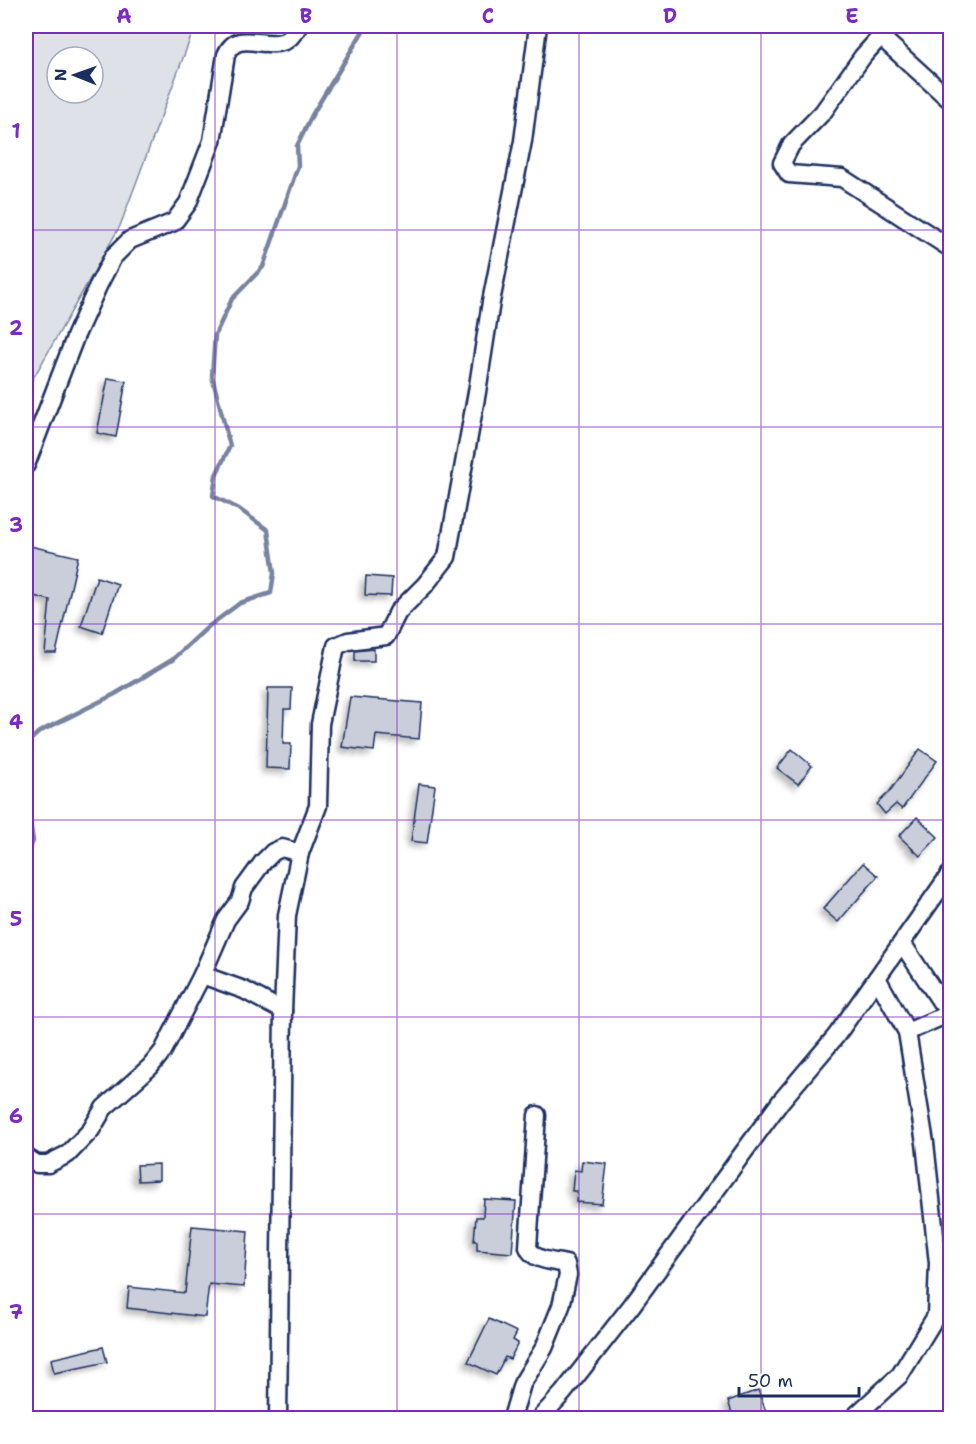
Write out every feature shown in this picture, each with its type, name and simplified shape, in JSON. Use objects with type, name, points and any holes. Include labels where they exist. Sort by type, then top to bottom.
[{"type":"street","points":[[26,465],[76,335],[113,257],[130,240],[174,222],[188,203],[212,141],[229,47],[238,41],[281,42],[289,39],[299,26]]},
{"type":"street","points":[[278,1419],[283,1011],[287,915],[300,853],[318,806],[320,724],[336,646],[348,641],[386,636],[398,612],[425,585],[447,557],[491,302],[523,141],[538,26]]},
{"type":"street","points":[[951,100],[885,31],[863,56],[823,112],[791,145],[782,163],[789,174],[842,178],[951,248]]},
{"type":"street","points":[[26,1157],[37,1164],[48,1164],[69,1154],[91,1130],[104,1108],[150,1066],[163,1051],[202,975],[226,920],[240,901],[244,888],[273,852],[282,848],[300,853]]},
{"type":"street","points":[[540,1419],[564,1393],[632,1305],[781,1101],[836,1036],[951,874]]},
{"type":"street","points":[[902,943],[941,1002],[951,1012],[907,1032]]},
{"type":"street","points":[[202,975],[244,990],[283,1011]]},
{"type":"street","points":[[853,1419],[900,1375],[943,1313],[925,1143],[907,1032],[877,978]]},
{"type":"street","points":[[512,1419],[522,1384],[544,1348],[561,1306],[568,1275],[566,1264],[535,1256],[530,1253],[528,1247],[537,1115]]},
{"type":"shaded area","points":[[26,26],[195,26],[120,226],[26,391]]},
{"type":"building","points":[[108,378],[126,381],[116,437],[97,433]]},
{"type":"building","points":[[26,545],[78,557],[56,653],[45,653],[50,600],[26,594]]},
{"type":"building","points":[[366,576],[392,578],[391,596],[365,595]]},
{"type":"building","points":[[97,577],[118,584],[102,633],[81,626]]},
{"type":"building","points":[[374,649],[374,661],[355,661],[355,651]]},
{"type":"building","points":[[268,688],[292,688],[291,709],[284,709],[283,744],[291,744],[290,769],[266,768]]},
{"type":"building","points":[[350,697],[422,703],[419,739],[376,735],[374,751],[342,747]]},
{"type":"building","points":[[792,749],[812,766],[798,784],[777,768]]},
{"type":"building","points":[[920,749],[937,761],[902,809],[896,804],[885,814],[877,804],[890,791]]},
{"type":"building","points":[[419,784],[435,786],[427,843],[411,841]]},
{"type":"building","points":[[917,817],[938,837],[920,856],[899,836]]},
{"type":"building","points":[[863,863],[878,876],[838,922],[823,909]]},
{"type":"building","points":[[582,1161],[607,1164],[602,1204],[576,1202],[577,1191],[572,1191],[574,1170],[581,1171]]},
{"type":"building","points":[[159,1164],[159,1180],[138,1181],[137,1165]]},
{"type":"building","points":[[484,1199],[516,1201],[512,1253],[477,1250],[477,1241],[474,1241],[476,1217],[483,1217]]},
{"type":"building","points":[[192,1226],[248,1231],[244,1287],[209,1284],[205,1317],[127,1308],[129,1287],[185,1293]]},
{"type":"building","points":[[489,1319],[517,1332],[513,1340],[518,1343],[510,1359],[505,1357],[496,1375],[468,1362]]},
{"type":"building","points":[[103,1347],[107,1362],[54,1373],[51,1359]]},
{"type":"building","points":[[758,1390],[767,1414],[754,1419],[734,1419],[728,1401]]},
{"type":"waterway","points":[[26,744],[39,732],[115,694],[172,660],[209,626],[240,603],[271,593],[274,573],[268,530],[239,509],[213,496],[216,475],[230,446],[212,376],[215,335],[232,299],[263,267],[298,166],[297,146],[312,115],[366,26]]},
{"type":"waterway","points":[[26,795],[33,841],[26,856]]}]
